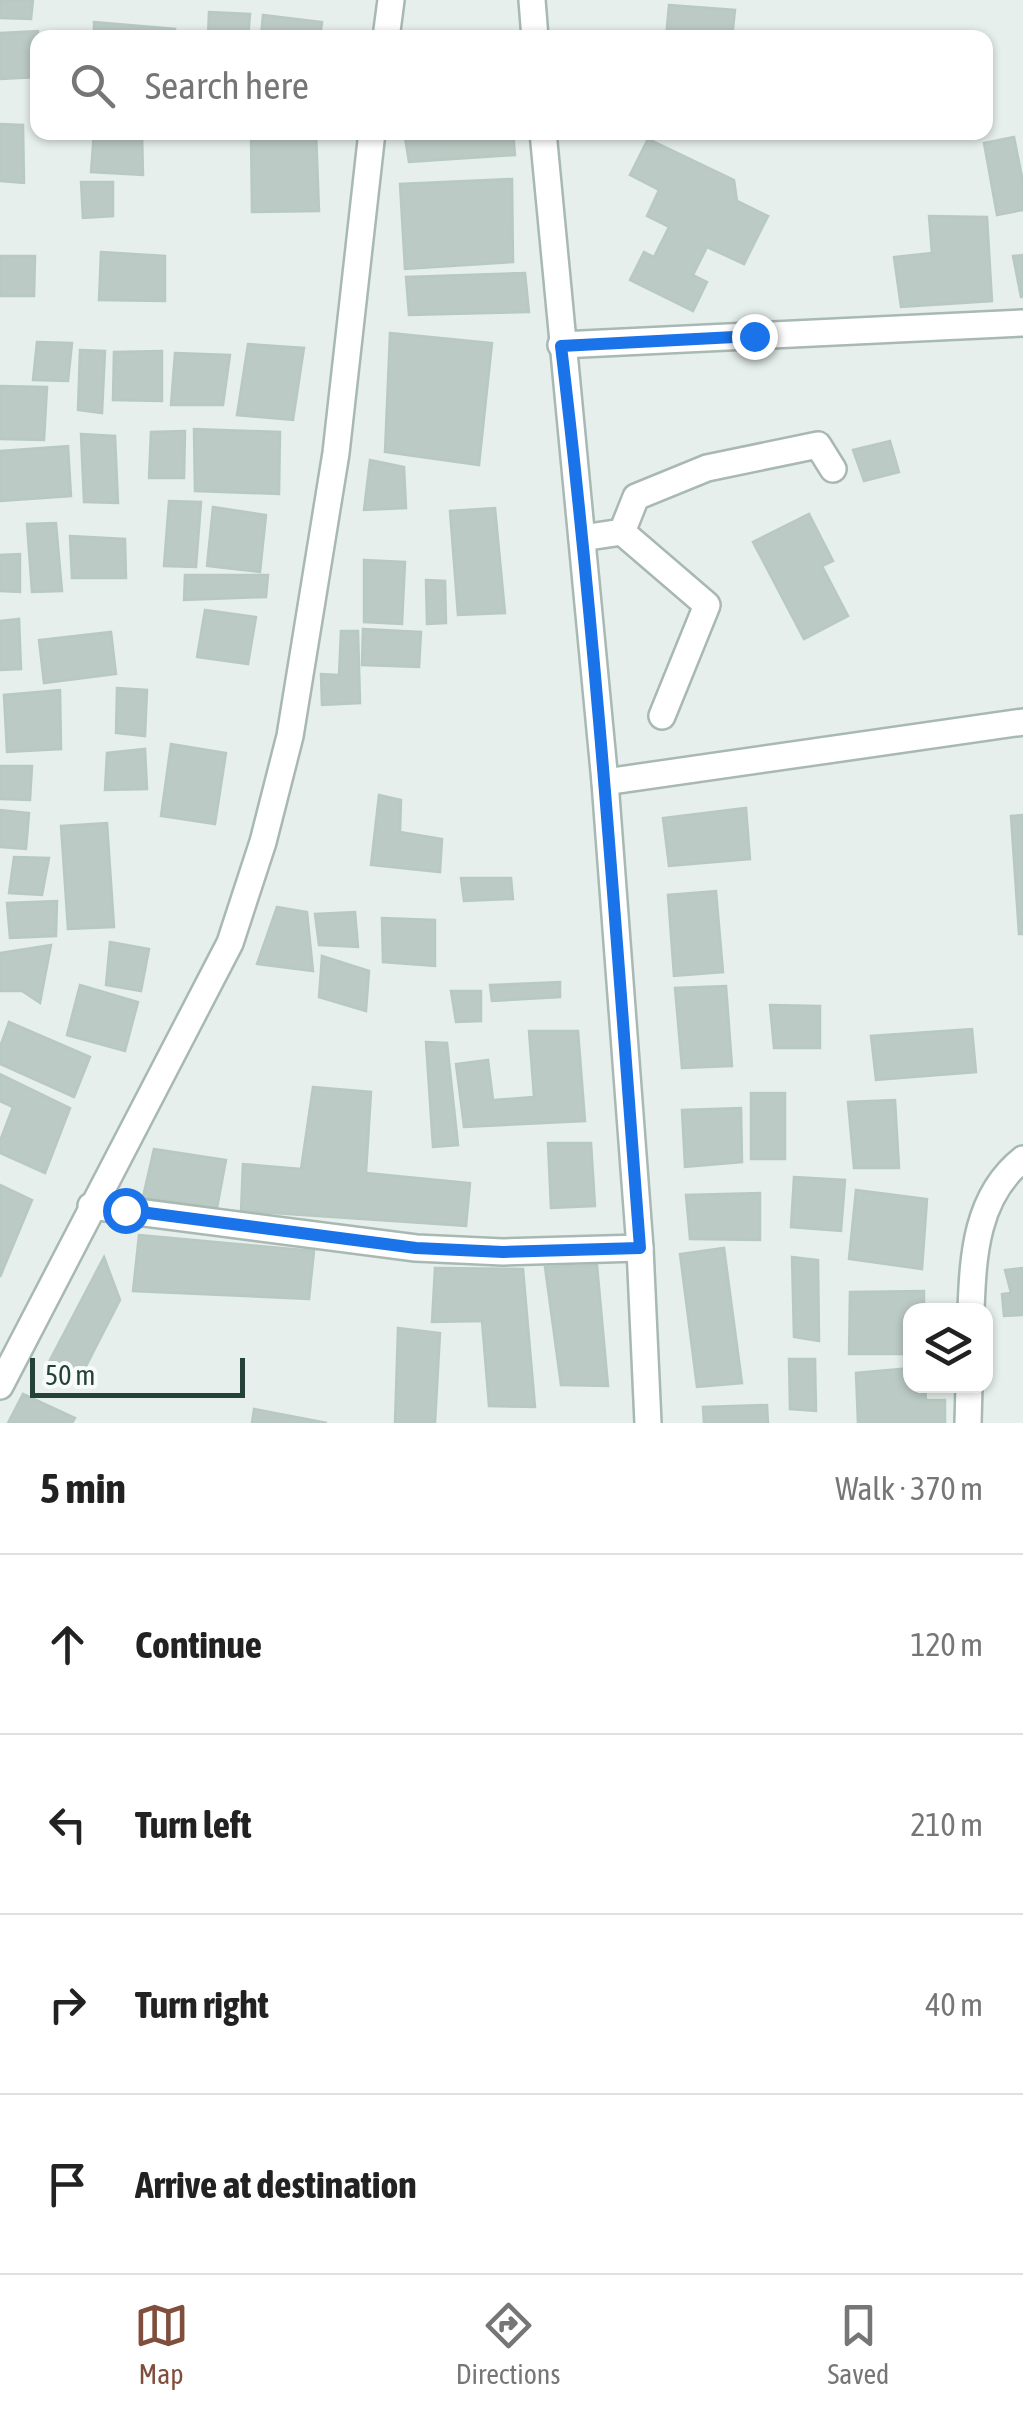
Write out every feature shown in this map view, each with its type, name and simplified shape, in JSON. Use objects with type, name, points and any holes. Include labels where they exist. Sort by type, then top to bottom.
[{"type":"street","points":[[387,30],[391,0]]},
{"type":"street","points":[[532,0],[534,30]]},
{"type":"street","points":[[0,1386],[230,943],[263,842],[290,736],[336,453],[371,140]]},
{"type":"street","points":[[544,140],[605,782],[640,1248],[648,1423]]},
{"type":"street","points":[[561,346],[1023,323]]},
{"type":"street","points":[[622,532],[636,496],[707,468],[818,445],[833,468]]},
{"type":"street","points":[[582,538],[622,532],[707,605],[662,716]]},
{"type":"street","points":[[605,782],[1023,722]]},
{"type":"street","points":[[971,1303],[978,1229],[1008,1171],[1023,1160]]},
{"type":"street","points":[[91,1206],[416,1248],[503,1252],[640,1248]]},
{"type":"street","points":[[968,1423],[969,1393]]},
{"type":"building","points":[[0,0],[33,0],[31,19],[0,18]]},
{"type":"building","points":[[669,5],[735,10],[733,30],[667,30]]},
{"type":"building","points":[[209,12],[250,14],[249,30],[208,30]]},
{"type":"building","points":[[263,15],[322,22],[321,30],[262,30]]},
{"type":"building","points":[[94,22],[175,29],[175,30],[94,30]]},
{"type":"building","points":[[30,31],[30,77],[0,79],[0,33]]},
{"type":"building","points":[[0,124],[23,125],[24,183],[0,181]]},
{"type":"building","points":[[1014,137],[1023,182],[1023,210],[997,215],[984,143]]},
{"type":"building","points":[[93,140],[142,140],[143,175],[91,172]]},
{"type":"building","points":[[251,140],[316,140],[319,211],[252,212]]},
{"type":"building","points":[[405,140],[514,140],[515,155],[409,162]]},
{"type":"building","points":[[650,140],[734,180],[737,201],[768,216],[744,264],[707,247],[693,275],[707,282],[693,311],[630,280],[644,252],[654,257],[669,227],[647,216],[659,190],[630,175]]},
{"type":"building","points":[[512,179],[513,262],[405,269],[400,184]]},
{"type":"building","points":[[81,182],[113,182],[113,216],[83,218]]},
{"type":"building","points":[[929,216],[987,217],[992,301],[901,307],[894,257],[932,253]]},
{"type":"building","points":[[101,252],[165,256],[165,301],[99,300]]},
{"type":"building","points":[[1023,255],[1023,297],[1021,297],[1013,256]]},
{"type":"building","points":[[0,256],[35,256],[34,296],[0,296]]},
{"type":"building","points":[[525,273],[529,312],[409,315],[406,277]]},
{"type":"building","points":[[390,333],[492,343],[479,465],[385,452]]},
{"type":"building","points":[[37,342],[72,343],[68,381],[33,380]]},
{"type":"building","points":[[248,344],[304,348],[293,420],[237,415]]},
{"type":"building","points":[[80,350],[105,351],[102,413],[78,410]]},
{"type":"building","points":[[162,351],[162,401],[113,400],[114,352]]},
{"type":"building","points":[[175,353],[230,355],[223,405],[171,405]]},
{"type":"building","points":[[0,386],[47,387],[44,440],[0,439]]},
{"type":"building","points":[[194,429],[280,432],[279,494],[195,491]]},
{"type":"building","points":[[185,431],[184,478],[149,478],[151,432]]},
{"type":"building","points":[[81,434],[115,436],[118,503],[84,502]]},
{"type":"building","points":[[890,441],[899,472],[864,481],[853,450]]},
{"type":"building","points":[[68,446],[71,496],[0,501],[0,451]]},
{"type":"building","points":[[370,460],[404,467],[406,508],[364,510]]},
{"type":"building","points":[[169,501],[201,502],[196,567],[164,566]]},
{"type":"building","points":[[213,507],[266,515],[260,572],[207,566]]},
{"type":"building","points":[[495,508],[505,613],[458,615],[450,511]]},
{"type":"building","points":[[809,514],[833,561],[822,566],[848,616],[804,639],[753,542]]},
{"type":"building","points":[[56,523],[62,591],[32,592],[27,524]]},
{"type":"building","points":[[70,536],[125,539],[126,578],[72,578]]},
{"type":"building","points":[[20,554],[20,592],[0,591],[0,555]]},
{"type":"building","points":[[364,560],[405,562],[402,624],[364,622]]},
{"type":"building","points":[[185,575],[268,575],[266,597],[184,600]]},
{"type":"building","points":[[426,580],[445,581],[446,623],[427,624]]},
{"type":"building","points":[[205,610],[256,617],[248,664],[197,657]]},
{"type":"building","points":[[19,619],[21,669],[0,670],[0,621]]},
{"type":"building","points":[[363,629],[421,632],[419,667],[362,665]]},
{"type":"building","points":[[341,631],[358,631],[360,703],[322,705],[321,674],[339,675]]},
{"type":"building","points":[[111,632],[116,674],[44,683],[39,640]]},
{"type":"building","points":[[117,688],[147,690],[145,736],[116,733]]},
{"type":"building","points":[[60,690],[61,749],[7,752],[4,695]]},
{"type":"building","points":[[171,744],[226,753],[215,824],[161,816]]},
{"type":"building","points":[[145,749],[147,789],[105,790],[107,753]]},
{"type":"building","points":[[0,766],[32,766],[30,800],[0,799]]},
{"type":"building","points":[[379,795],[401,800],[400,832],[442,839],[440,872],[371,865]]},
{"type":"building","points":[[746,808],[750,859],[669,866],[663,818]]},
{"type":"building","points":[[0,810],[29,813],[26,849],[0,847]]},
{"type":"building","points":[[1023,815],[1023,934],[1019,934],[1011,816]]},
{"type":"building","points":[[107,823],[114,927],[68,929],[61,826]]},
{"type":"building","points":[[14,857],[49,858],[42,895],[9,893]]},
{"type":"building","points":[[461,878],[511,878],[513,899],[464,901]]},
{"type":"building","points":[[716,891],[723,972],[674,976],[668,895]]},
{"type":"building","points":[[57,901],[56,936],[10,938],[7,903]]},
{"type":"building","points":[[277,907],[307,912],[313,971],[257,964]]},
{"type":"building","points":[[355,912],[358,947],[319,945],[315,914]]},
{"type":"building","points":[[382,918],[435,920],[435,966],[383,962]]},
{"type":"building","points":[[110,942],[149,949],[141,991],[106,985]]},
{"type":"building","points":[[51,945],[40,1003],[22,991],[0,991],[0,953]]},
{"type":"building","points":[[322,956],[369,971],[366,1011],[319,997]]},
{"type":"building","points":[[560,982],[560,997],[492,1001],[490,985]]},
{"type":"building","points":[[80,985],[138,1002],[125,1051],[67,1035]]},
{"type":"building","points":[[726,986],[732,1066],[682,1068],[675,988]]},
{"type":"building","points":[[451,991],[481,991],[481,1021],[456,1022]]},
{"type":"building","points":[[770,1005],[820,1006],[820,1048],[774,1048]]},
{"type":"building","points":[[9,1022],[90,1057],[74,1097],[0,1064],[0,1047]]},
{"type":"building","points":[[972,1029],[976,1072],[876,1080],[871,1036]]},
{"type":"building","points":[[529,1031],[578,1031],[585,1121],[464,1127],[456,1064],[488,1060],[493,1100],[534,1097]]},
{"type":"building","points":[[426,1042],[447,1043],[458,1145],[433,1147]]},
{"type":"building","points":[[0,1074],[70,1108],[45,1173],[0,1153],[0,1141],[13,1107],[0,1101]]},
{"type":"building","points":[[313,1087],[371,1092],[366,1173],[470,1183],[466,1226],[241,1211],[243,1164],[301,1169]]},
{"type":"building","points":[[751,1093],[785,1093],[785,1159],[751,1159]]},
{"type":"building","points":[[895,1100],[899,1168],[854,1168],[848,1102]]},
{"type":"building","points":[[741,1108],[742,1162],[685,1167],[682,1110]]},
{"type":"building","points":[[548,1143],[591,1143],[595,1206],[551,1208]]},
{"type":"building","points":[[154,1149],[226,1160],[217,1208],[143,1197]]},
{"type":"building","points":[[794,1177],[845,1180],[841,1231],[791,1227]]},
{"type":"building","points":[[0,1185],[32,1200],[0,1277]]},
{"type":"building","points":[[856,1190],[927,1199],[922,1269],[849,1259]]},
{"type":"building","points":[[760,1193],[760,1240],[690,1239],[686,1195]]},
{"type":"building","points":[[139,1235],[314,1251],[309,1299],[133,1291]]},
{"type":"building","points":[[724,1248],[742,1383],[697,1387],[680,1254]]},
{"type":"building","points":[[104,1257],[120,1300],[83,1372],[50,1360]]},
{"type":"building","points":[[792,1257],[818,1260],[819,1341],[794,1337]]},
{"type":"building","points":[[597,1265],[608,1386],[561,1385],[545,1267]]},
{"type":"building","points":[[435,1268],[523,1269],[535,1407],[489,1406],[482,1321],[432,1322]]},
{"type":"building","points":[[1023,1268],[1023,1315],[1004,1316],[1002,1294],[1011,1293],[1005,1270]]},
{"type":"building","points":[[924,1291],[924,1303],[903,1303],[903,1354],[849,1354],[850,1292]]},
{"type":"building","points":[[398,1328],[440,1333],[435,1423],[395,1423]]},
{"type":"building","points":[[789,1359],[815,1359],[816,1411],[790,1409]]},
{"type":"building","points":[[903,1369],[903,1393],[926,1393],[926,1400],[945,1400],[945,1423],[858,1423],[856,1373]]},
{"type":"building","points":[[23,1394],[75,1418],[72,1423],[8,1423]]},
{"type":"building","points":[[767,1405],[768,1423],[704,1423],[703,1407]]},
{"type":"building","points":[[254,1409],[327,1423],[252,1423]]},
{"type":"route","points":[[125,1210],[416,1248],[503,1252],[640,1248],[605,782],[561,346],[754,336]]}]
